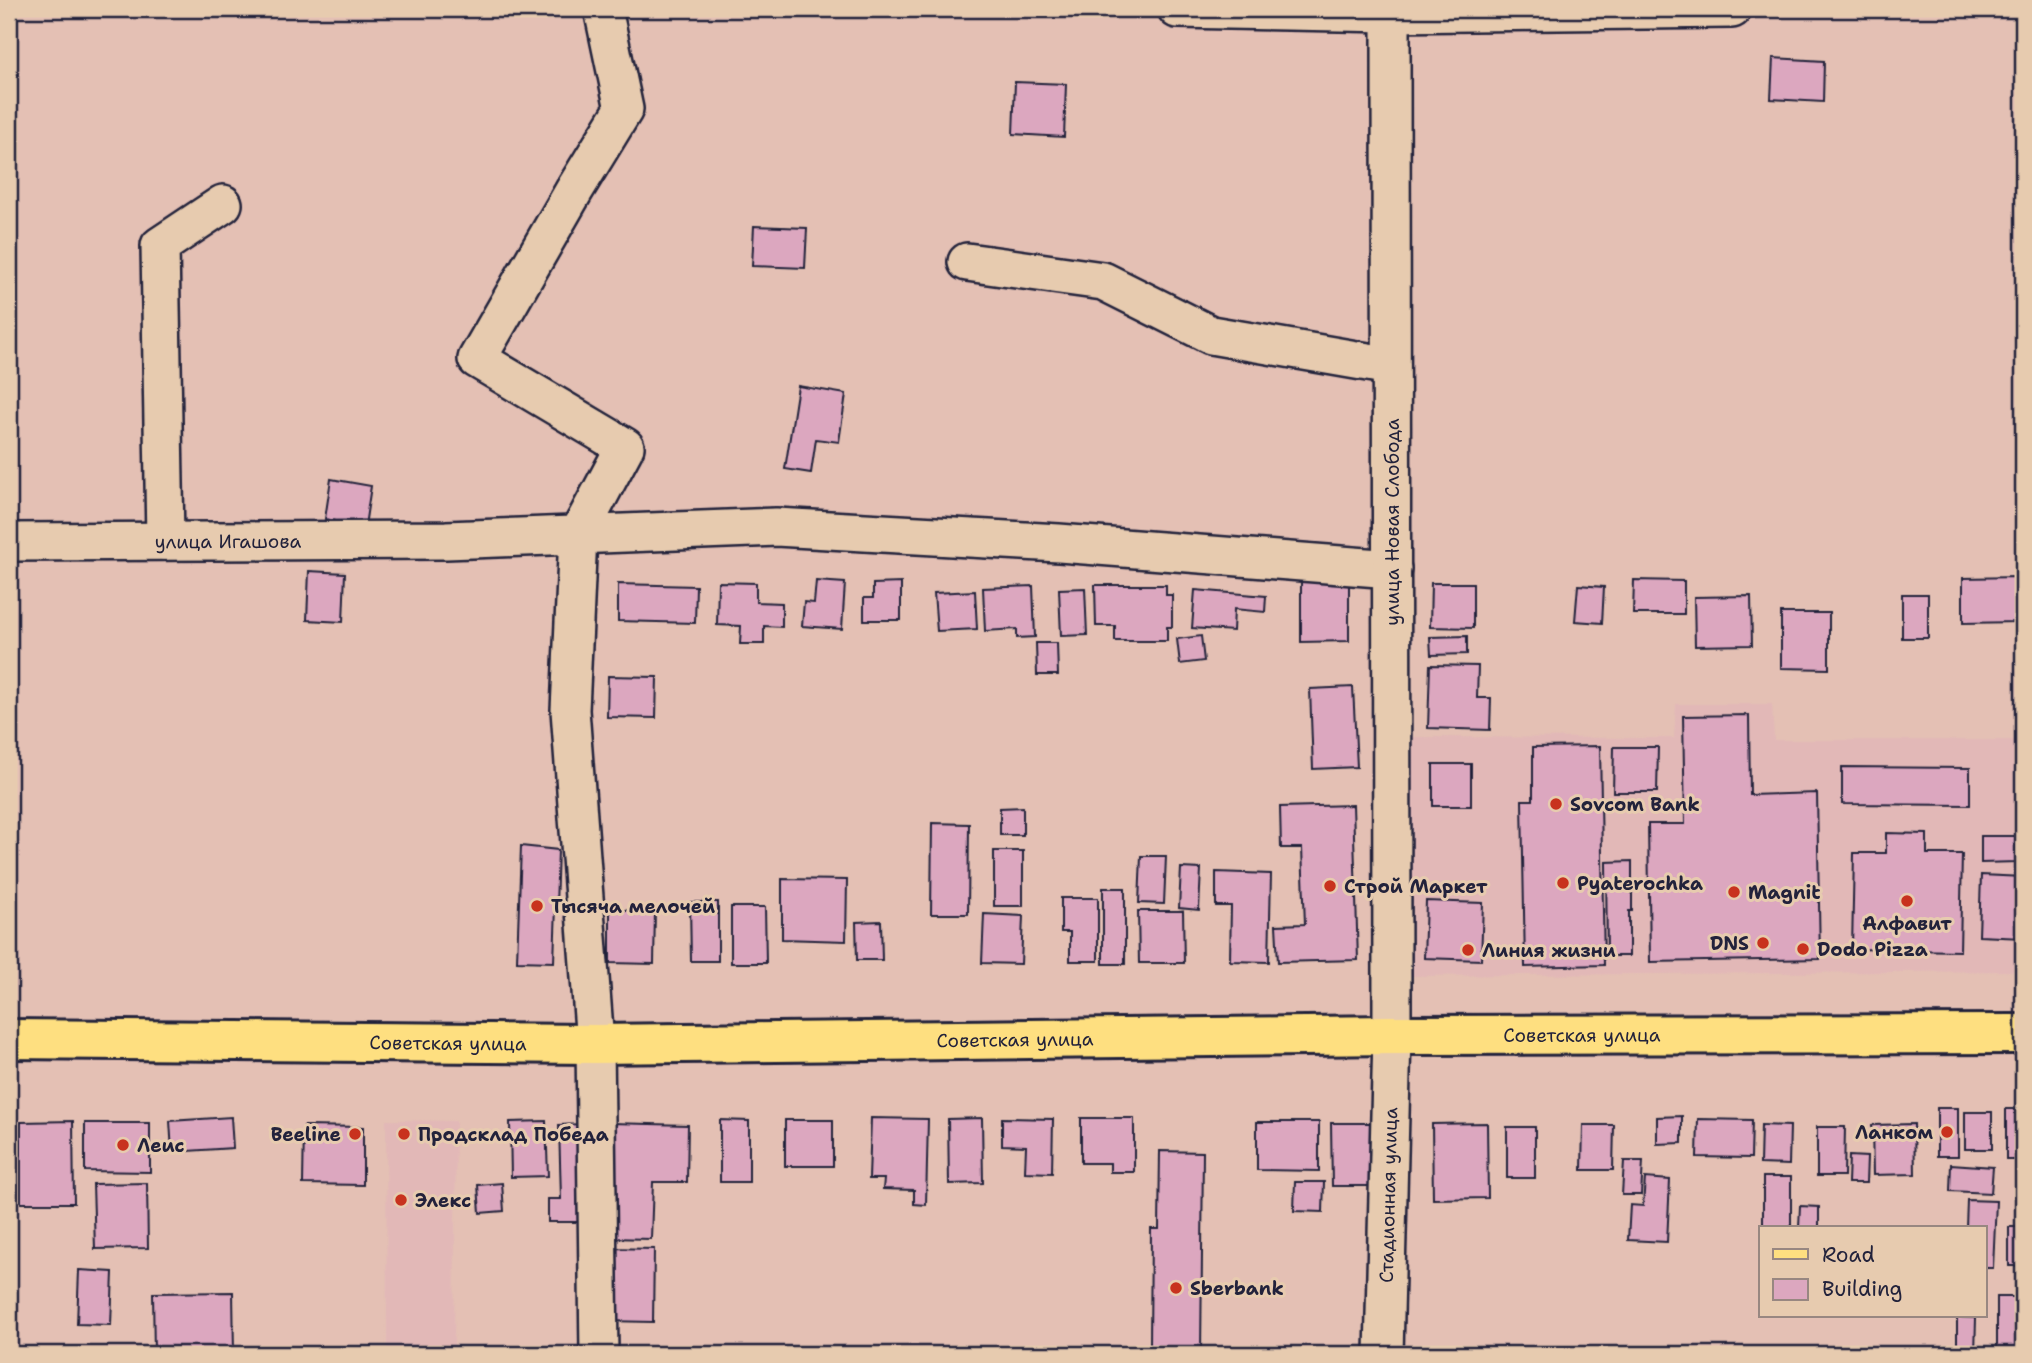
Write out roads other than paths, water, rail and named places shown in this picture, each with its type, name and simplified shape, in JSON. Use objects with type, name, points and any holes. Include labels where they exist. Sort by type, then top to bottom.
[{"type":"main road","name":"Советская улица","points":[[9,1039],[595,1044],[1392,1035],[2023,1034]]},
{"type":"street","points":[[599,1354],[595,1044],[570,710],[578,535],[625,446],[477,359],[575,188],[624,109],[603,9]]},
{"type":"street","points":[[1177,9],[1732,9]]},
{"type":"street","name":"улица Новая Слобода","points":[[1391,11],[1392,1035]]},
{"type":"street","points":[[164,541],[160,246],[223,204]]},
{"type":"street","points":[[967,262],[1103,281],[1211,335],[1391,366]]},
{"type":"street","name":"улица Игашова","points":[[9,542],[446,540],[776,527],[1059,543],[1392,569]]},
{"type":"street","name":"Стадионная улица","points":[[1384,1354],[1392,1035]]},
{"type":"place","name":"Sovcom Bank","points":[[1556,804]]},
{"type":"place","name":"Pyaterochka","points":[[1563,883]]},
{"type":"place","name":"Строй Маркет","points":[[1330,886]]},
{"type":"place","name":"Magnit","points":[[1734,892]]},
{"type":"place","name":"Алфавит","points":[[1907,901]]},
{"type":"place","name":"Тысяча мелочей","points":[[537,906]]},
{"type":"place","name":"DNS","points":[[1763,943]]},
{"type":"place","name":"Dodo Pizza","points":[[1803,949]]},
{"type":"place","name":"Линия жизни","points":[[1468,950]]},
{"type":"place","name":"Ланком","points":[[1947,1132]]},
{"type":"place","name":"Beeline","points":[[355,1134]]},
{"type":"place","name":"Продсклад Победа","points":[[404,1134]]},
{"type":"place","name":"Леис","points":[[123,1145]]},
{"type":"place","name":"Элекс","points":[[401,1200]]},
{"type":"place","name":"Sberbank","points":[[1176,1288]]}]
